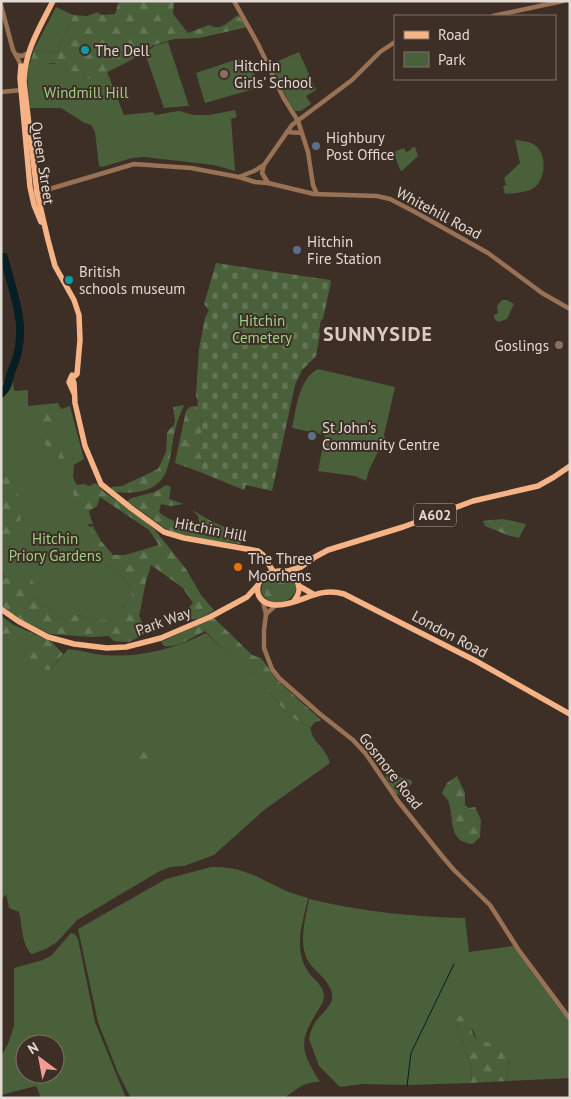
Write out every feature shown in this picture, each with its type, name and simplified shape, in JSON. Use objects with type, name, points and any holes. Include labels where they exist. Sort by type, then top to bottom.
[{"type":"main road","points":[[23,90],[27,54],[53,1]]},
{"type":"main road","points":[[23,90],[21,68],[32,44]]},
{"type":"main road","name":"Queen Street","points":[[23,90],[34,205],[48,239],[55,266],[74,300],[79,315],[80,340],[76,370],[72,373],[72,378],[86,446],[101,484]]},
{"type":"main road","name":"A602","points":[[288,571],[301,567],[328,550],[403,527],[473,502],[535,487],[570,466]]},
{"type":"main road","name":"Hitchin Hill","points":[[101,484],[164,532],[184,538],[255,550],[261,553],[273,571]]},
{"type":"main road","points":[[266,562],[266,574]]},
{"type":"main road","points":[[296,579],[301,567]]},
{"type":"main road","points":[[247,597],[276,605],[293,602],[298,596],[299,586],[296,579],[288,571],[273,571],[266,574],[257,586],[262,600]]},
{"type":"main road","name":"Park Way","points":[[1,609],[18,621],[48,637],[74,644],[107,648],[143,644],[161,638],[210,617],[247,597],[257,586]]},
{"type":"main road","points":[[299,586],[313,594]]},
{"type":"main road","name":"London Road","points":[[293,602],[313,594],[332,591],[347,595],[476,661],[570,714]]},
{"type":"street","points":[[234,1],[249,26],[283,97],[298,120],[308,152],[312,184],[317,194]]},
{"type":"street","points":[[498,15],[563,1]]},
{"type":"street","points":[[1,5],[13,50],[17,55],[21,68]]},
{"type":"street","points":[[239,177],[264,165],[292,125],[352,80],[380,52],[394,43]]},
{"type":"street","points":[[17,55],[22,56],[26,54]]},
{"type":"street","points":[[1,92],[23,90]]},
{"type":"street","points":[[294,114],[303,116]]},
{"type":"street","points":[[292,125],[294,114]]},
{"type":"street","points":[[287,132],[302,133]]},
{"type":"street","name":"Whitehill Road","points":[[34,194],[134,164],[191,168],[317,194],[377,196],[390,200],[488,253],[542,293],[570,309]]},
{"type":"street","points":[[264,165],[263,176],[268,183]]},
{"type":"street","points":[[306,191],[312,184]]},
{"type":"street","name":"Gosmore Road","points":[[262,600],[266,614],[264,648],[275,673],[359,746],[378,770],[404,810],[460,876],[486,900],[518,948],[570,1019]]},
{"type":"street","points":[[266,614],[276,605]]},
{"type":"green space","points":[[119,1],[174,1],[173,14],[188,33],[209,25],[213,27],[221,26],[238,15],[248,27],[199,38],[174,39],[154,45],[131,60],[98,77],[90,79],[64,72],[57,68],[55,63],[29,66],[34,50],[57,53],[73,15],[87,16],[98,12],[104,15],[115,14]]},
{"type":"green space","points":[[56,7],[73,15],[57,53],[34,50]]},
{"type":"green space","points":[[168,42],[189,106],[164,108],[145,53],[156,45]]},
{"type":"green space","points":[[299,52],[316,90],[306,96],[311,104],[301,111],[295,111],[286,97],[271,64]]},
{"type":"green space","points":[[238,59],[247,60],[251,63],[249,65],[257,79],[262,81],[257,88],[205,103],[196,73]]},
{"type":"green space","name":"Windmill Hill","points":[[104,64],[124,115],[153,112],[155,115],[179,111],[194,115],[209,115],[235,110],[237,117],[231,119],[235,171],[214,165],[144,157],[132,158],[102,167],[99,166],[95,132],[91,125],[61,108],[30,108],[26,65]]},
{"type":"green space","points":[[515,140],[529,142],[540,151],[544,163],[542,177],[532,189],[505,194],[503,186],[506,185],[504,178],[520,163]]},
{"type":"green space","points":[[415,147],[418,156],[402,171],[400,170],[394,153],[404,148],[406,152]]},
{"type":"green space","name":"Hitchin Cemetery","points":[[216,263],[330,280],[331,282],[323,319],[321,320],[316,356],[302,370],[295,385],[272,491],[246,485],[244,490],[200,472],[203,462],[199,452],[202,420],[197,407],[198,401],[196,396],[199,349],[205,318],[209,310],[204,304]]},
{"type":"green space","points":[[502,300],[507,300],[514,304],[507,319],[498,322],[494,315],[498,313],[497,306]]},
{"type":"green space","points":[[318,369],[395,387],[384,435],[385,438],[369,470],[366,481],[355,476],[318,471],[325,435],[292,428],[302,387],[306,379]]},
{"type":"green space","name":"Hitchin Priory Gardens","points":[[13,382],[14,391],[28,390],[28,406],[58,403],[61,409],[70,406],[84,459],[74,465],[73,477],[93,524],[88,524],[106,566],[124,577],[132,596],[120,611],[110,619],[104,621],[89,619],[79,615],[68,624],[32,596],[32,591],[8,580],[2,572],[1,546],[11,547],[1,462],[1,383]]},
{"type":"green space","points":[[184,405],[175,430],[169,464],[162,479],[147,490],[130,493],[113,491],[111,487],[122,486],[158,469],[166,452],[167,432],[174,425],[173,407]]},
{"type":"green space","points":[[194,406],[197,407],[202,421],[200,447],[203,462],[200,472],[175,463],[186,411]]},
{"type":"green space","points":[[47,410],[51,413],[57,442],[75,483],[89,486],[96,483],[104,492],[139,516],[155,530],[186,569],[201,595],[214,610],[199,618],[187,619],[183,617],[186,610],[193,603],[183,588],[151,565],[139,616],[145,628],[143,635],[129,642],[114,641],[109,636],[92,637],[50,634],[16,617],[1,605],[1,572],[5,578],[31,578],[35,587],[32,591],[32,596],[67,623],[72,614],[93,620],[107,620],[110,610],[122,609],[132,596],[124,577],[106,566],[89,527],[93,526],[101,541],[113,555],[125,555],[159,545],[149,530],[100,497],[97,506],[89,511],[92,523],[88,523],[75,500],[67,470],[56,453],[45,444],[35,421],[30,415],[30,412]]},
{"type":"green space","points":[[1,462],[15,486],[20,505],[20,523],[11,547],[1,546]]},
{"type":"green space","points":[[166,485],[171,487],[169,499],[184,504],[170,506],[161,504],[159,512],[164,516],[200,529],[198,516],[192,510],[236,532],[244,539],[240,544],[190,537],[176,533],[166,529],[127,501],[155,492]]},
{"type":"green space","points":[[503,519],[526,524],[519,538],[485,526],[483,521]]},
{"type":"green space","points":[[283,574],[293,578],[297,584],[296,591],[284,602],[276,603],[268,600],[261,592],[263,581],[271,575]]},
{"type":"green space","points":[[273,576],[285,578],[292,582],[294,586],[289,595],[273,599],[267,598],[265,595],[265,582]]},
{"type":"green space","points":[[1,616],[14,625],[52,642],[63,654],[50,670],[34,668],[25,639],[9,633],[1,637]]},
{"type":"green space","points":[[214,618],[252,655],[261,658],[277,680],[321,720],[314,723],[311,727],[295,720],[267,690],[205,631],[185,642],[175,645],[164,646],[161,642]]},
{"type":"green space","points":[[9,632],[25,639],[50,670],[68,649],[117,656],[143,654],[182,644],[206,633],[253,676],[290,716],[311,727],[315,740],[325,752],[330,763],[264,810],[214,855],[184,866],[170,867],[160,871],[77,920],[57,942],[46,949],[32,954],[24,941],[19,912],[9,908],[6,894],[1,901],[1,637],[4,637]]},
{"type":"green space","points":[[147,742],[153,745],[157,758],[153,766],[144,768],[136,761],[134,749],[135,745]]},
{"type":"green space","points":[[392,775],[411,780],[412,783],[402,795],[395,794],[385,776]]},
{"type":"green space","points":[[457,776],[465,793],[465,805],[469,808],[475,807],[481,820],[480,837],[473,844],[459,839],[456,835],[453,829],[449,803],[442,793],[447,783]]},
{"type":"green space","points":[[211,867],[230,868],[246,872],[285,890],[308,898],[300,934],[301,952],[307,970],[322,988],[324,995],[322,1004],[306,1032],[304,1048],[309,1063],[320,1082],[304,1085],[284,1098],[131,1098],[118,1073],[98,1022],[78,929],[166,879]]},
{"type":"green space","points":[[309,899],[387,913],[465,918],[469,952],[513,946],[540,979],[570,1021],[570,1078],[507,1081],[509,1062],[477,1039],[472,1029],[457,1023],[472,1069],[471,1083],[362,1084],[340,1087],[319,1066],[309,1039],[315,1023],[331,1002],[332,992],[326,981],[309,962],[304,950],[304,928]]},
{"type":"green space","points":[[71,933],[75,934],[78,939],[95,1022],[126,1098],[41,1098],[36,1086],[1,1095],[1,1056],[8,1044],[14,1026],[14,968],[43,960],[52,955]]},
{"type":"green space","points":[[463,1014],[469,1020],[476,1038],[498,1045],[506,1052],[509,1062],[507,1081],[471,1083],[472,1069],[457,1023],[457,1018]]},
{"type":"waterway","points":[[1,394],[8,385],[20,341],[16,300],[4,257]]},
{"type":"waterway","points":[[407,1086],[411,1053],[454,964]]},
{"type":"place","name":"The Dell","points":[[85,50]]},
{"type":"place","name":"Hitchin Girls' School","points":[[224,74]]},
{"type":"place","name":"Highbury Post Office","points":[[316,146]]},
{"type":"place","name":"Hitchin Fire Station","points":[[297,250]]},
{"type":"place","name":"British schools museum","points":[[69,280]]},
{"type":"place","name":"Goslings","points":[[559,345]]},
{"type":"place","name":"St John's Community Centre","points":[[312,436]]},
{"type":"place","name":"The Three Moorhens","points":[[238,567]]},
{"type":"district","name":"SUNNYSIDE","points":[[378,334]]}]
